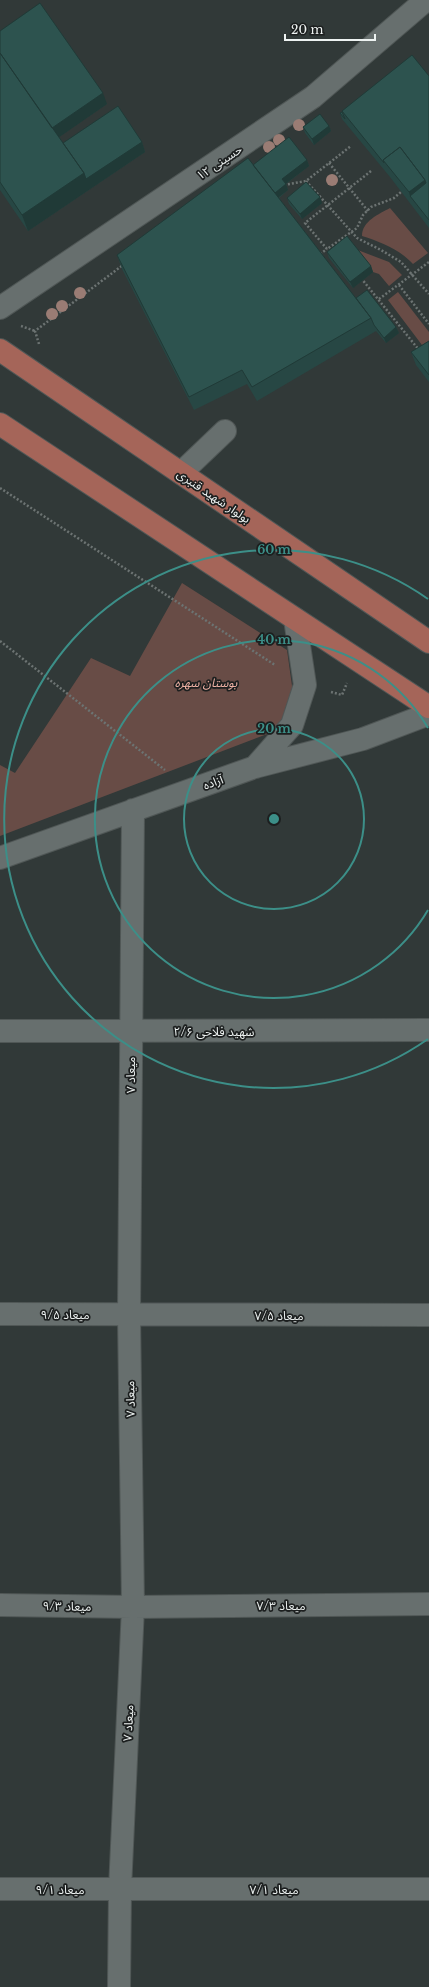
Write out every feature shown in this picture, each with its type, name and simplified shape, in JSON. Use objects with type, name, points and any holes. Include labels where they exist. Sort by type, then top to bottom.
[{"type":"main road","name":"بولوار شهید قنبری","points":[[0,350],[429,642]]},
{"type":"main road","points":[[0,424],[429,707]]},
{"type":"street","name":"حسینی ۱۲","points":[[0,308],[313,97],[426,0]]},
{"type":"street","points":[[181,473],[225,432]]},
{"type":"street","points":[[254,767],[292,725],[305,685],[295,619]]},
{"type":"street","name":"آزاده","points":[[0,858],[254,767],[363,739],[429,714]]},
{"type":"street","name":"میعاد ۷","points":[[119,1987],[120,1889],[133,1607],[129,1315],[132,810]]},
{"type":"street","name":"شهید فلاحی ۲/۶","points":[[0,1031],[429,1030]]},
{"type":"street","name":"میعاد ۹/۵","points":[[0,1314],[129,1315]]},
{"type":"street","name":"میعاد ۷/۵","points":[[129,1315],[429,1316]]},
{"type":"street","name":"میعاد ۷/۳","points":[[133,1607],[429,1604]]},
{"type":"street","name":"میعاد ۹/۳","points":[[0,1605],[133,1607]]},
{"type":"street","name":"میعاد ۹/۱","points":[[0,1889],[120,1889]]},
{"type":"street","name":"میعاد ۷/۱","points":[[120,1889],[429,1889]]},
{"type":"path","points":[[284,185],[306,181],[351,146]]},
{"type":"path","points":[[329,163],[368,211]]},
{"type":"path","points":[[327,249],[305,223],[371,171]]},
{"type":"path","points":[[306,181],[350,232],[362,241],[402,262],[429,294]]},
{"type":"path","points":[[318,256],[357,228],[363,215],[371,208],[394,198],[401,192]]},
{"type":"path","points":[[334,244],[339,250]]},
{"type":"path","points":[[379,299],[429,262]]},
{"type":"path","points":[[358,274],[422,354]]},
{"type":"path","points":[[399,285],[429,324]]},
{"type":"path","points":[[0,488],[305,685],[342,694]]},
{"type":"path","points":[[0,641],[190,790]]},
{"type":"green space","points":[[390,208],[428,253],[413,264],[402,254],[362,236],[368,222]]},
{"type":"green space","points":[[355,249],[389,262],[402,275],[389,286],[379,274],[373,272]]},
{"type":"green space","points":[[398,292],[429,332],[429,346],[425,349],[388,300]]},
{"type":"green space","name":"بوستان سهره","points":[[182,583],[287,650],[294,700],[275,731],[0,836],[0,765],[15,773],[91,658],[130,676]]},
{"type":"building","points":[[40,3],[103,93],[52,128],[0,53],[0,31]]},
{"type":"building","points":[[0,53],[84,173],[22,215],[0,182]]},
{"type":"building","points":[[412,55],[429,76],[429,220],[410,196],[426,183],[425,180],[400,147],[383,160],[384,163],[342,111]]},
{"type":"building","points":[[118,106],[142,142],[86,179],[84,173],[63,143]]},
{"type":"building","points":[[320,114],[329,126],[312,139],[303,127]]},
{"type":"building","points":[[289,137],[307,160],[282,179],[286,184],[275,193],[253,165]]},
{"type":"building","points":[[400,147],[425,180],[409,192],[383,160]]},
{"type":"building","points":[[248,158],[371,318],[252,387],[242,370],[189,397],[117,255]]},
{"type":"building","points":[[306,182],[320,197],[300,214],[287,198]]},
{"type":"building","points":[[347,236],[371,266],[350,282],[327,252]]},
{"type":"building","points":[[367,290],[396,327],[384,338],[356,298]]},
{"type":"building","points":[[429,341],[429,375],[411,352]]}]
